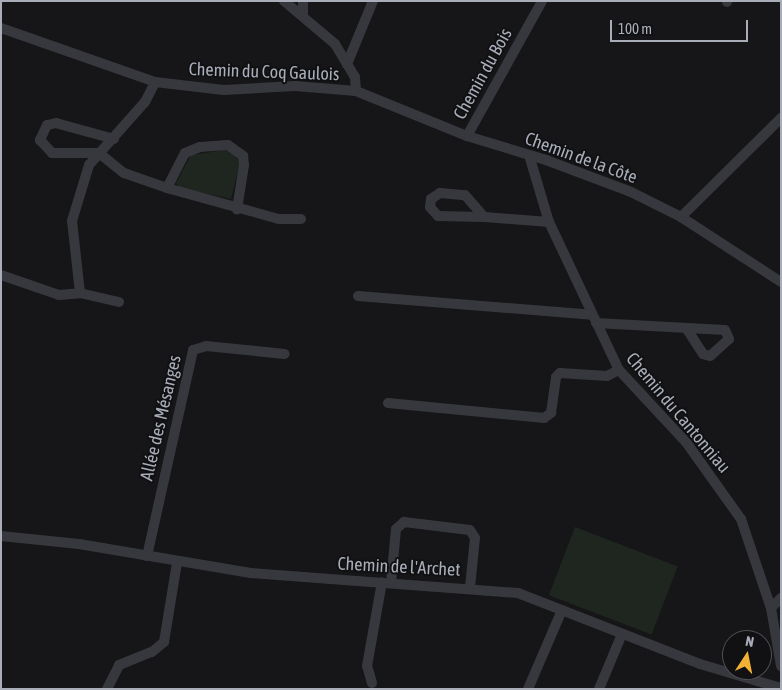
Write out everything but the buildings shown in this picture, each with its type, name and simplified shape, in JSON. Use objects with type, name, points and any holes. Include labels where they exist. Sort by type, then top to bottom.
[{"type":"street","points":[[284,1],[323,30],[355,77],[356,91]]},
{"type":"street","points":[[302,15],[303,1]]},
{"type":"street","points":[[347,64],[373,1]]},
{"type":"street","name":"Chemin du Bois","points":[[467,136],[542,1]]},
{"type":"street","name":"Chemin du Coq Gaulois","points":[[1,28],[155,82],[224,90],[295,86],[356,91]]},
{"type":"street","points":[[80,293],[72,221],[89,165],[145,102],[155,82]]},
{"type":"street","name":"Chemin de la Côte","points":[[356,91],[467,136],[600,180],[681,217],[781,282]]},
{"type":"street","points":[[681,217],[781,118]]},
{"type":"street","points":[[114,139],[56,123],[41,132],[44,149],[52,153],[99,153],[124,173],[167,188],[237,209],[279,219],[301,219]]},
{"type":"street","points":[[167,188],[185,153],[200,146],[228,145],[243,156],[244,165],[237,209]]},
{"type":"street","name":"Chemin du Cantonniau","points":[[529,155],[549,222],[619,370],[686,442],[741,519],[771,608],[781,666]]},
{"type":"street","points":[[484,217],[465,195],[440,193],[431,199],[430,207],[438,216],[549,222]]},
{"type":"street","points":[[1,275],[59,295],[80,293],[119,302]]},
{"type":"street","points":[[358,296],[687,329]]},
{"type":"street","name":"Allée des Mésanges","points":[[147,556],[193,350],[206,346],[285,354]]},
{"type":"street","points":[[388,403],[544,418],[551,413],[560,372],[607,376],[619,370]]},
{"type":"street","points":[[372,683],[367,666],[387,582],[396,529],[404,522],[470,530],[475,538],[470,587]]},
{"type":"street","name":"Chemin de l'Archet","points":[[1,536],[147,556],[177,563],[251,573],[470,587],[518,593],[622,634],[781,688]]},
{"type":"street","points":[[107,689],[119,665],[152,652],[164,642],[177,563]]},
{"type":"street","points":[[771,608],[781,598]]},
{"type":"street","points":[[528,689],[562,610]]},
{"type":"street","points":[[599,689],[622,634]]},
{"type":"shaded area","points":[[225,150],[233,152],[240,163],[231,199],[180,188],[176,183],[191,155]]},
{"type":"shaded area","points":[[575,527],[678,566],[652,635],[549,595]]}]
